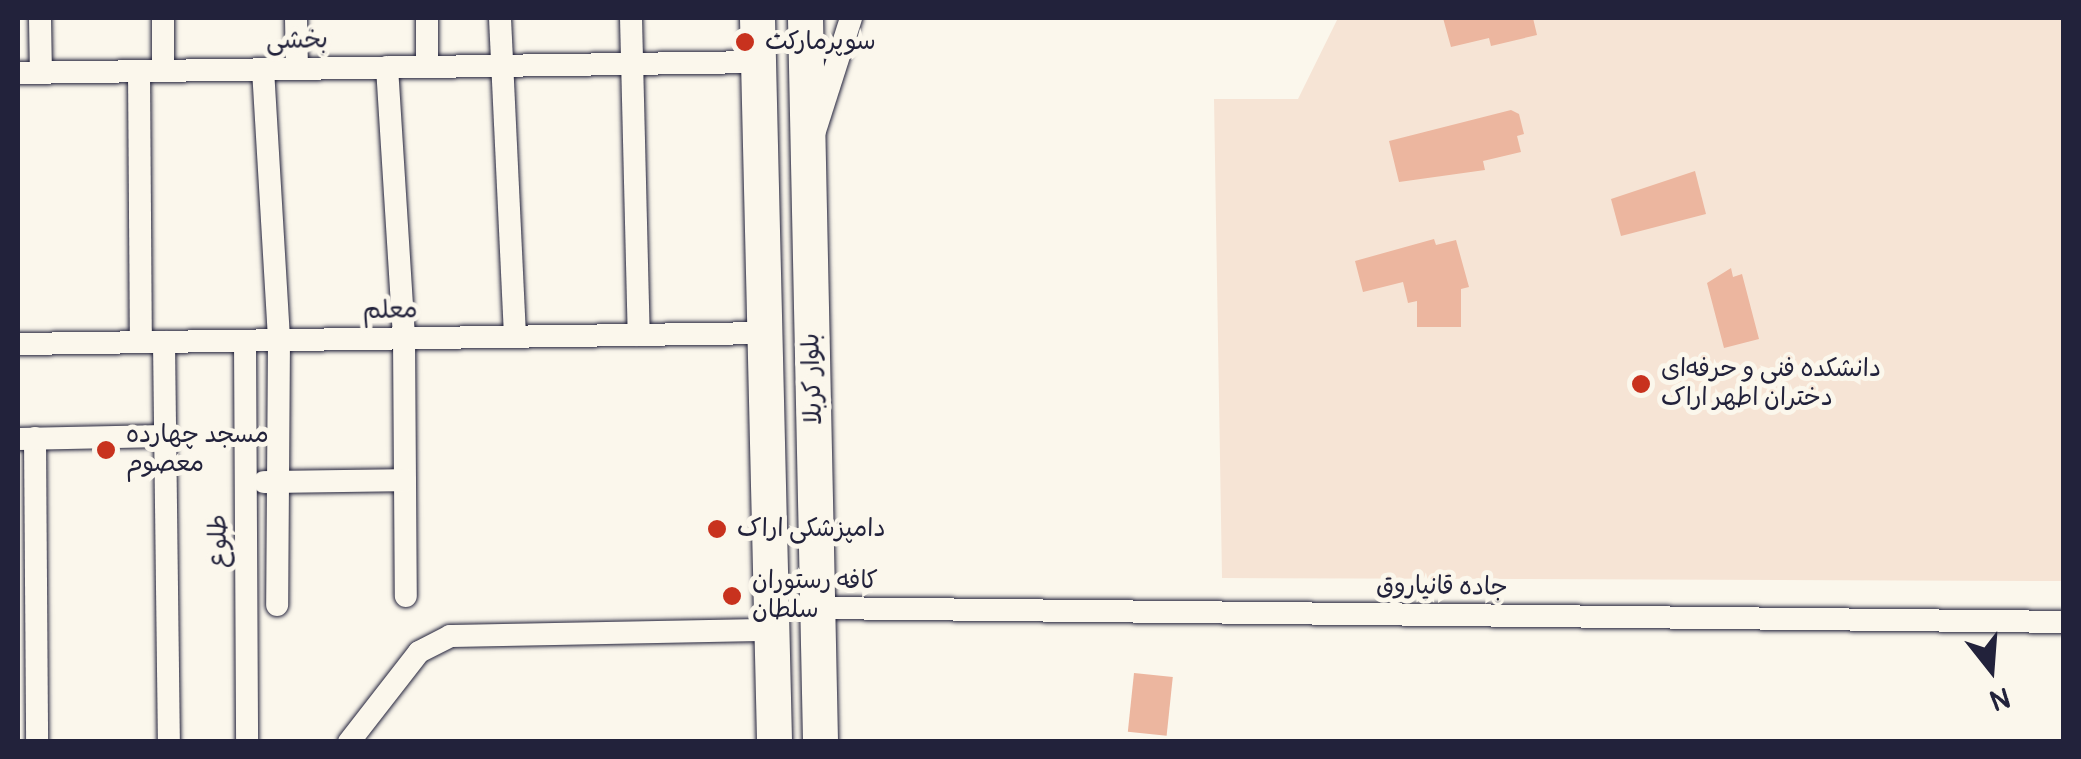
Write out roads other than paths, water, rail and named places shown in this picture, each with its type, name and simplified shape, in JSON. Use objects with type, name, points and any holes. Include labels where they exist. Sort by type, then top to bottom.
[{"type":"highway","name":"بلوار کربلا","points":[[757,18],[774,742]]},
{"type":"highway","name":"بلوار کربلا","points":[[805,18],[820,742]]},
{"type":"street","points":[[29,73],[40,18]]},
{"type":"street","points":[[163,18],[163,71]]},
{"type":"street","points":[[296,18],[296,69]]},
{"type":"street","points":[[426,67],[428,18]]},
{"type":"street","points":[[500,18],[515,337]]},
{"type":"street","points":[[632,18],[639,335]]},
{"type":"street","points":[[806,158],[852,18]]},
{"type":"street","name":"بخشی","points":[[29,73],[758,62]]},
{"type":"street","points":[[387,68],[404,338],[406,596]]},
{"type":"street","points":[[263,70],[279,340],[278,605]]},
{"type":"street","points":[[139,71],[152,342],[165,436],[170,742]]},
{"type":"street","name":"معلم","points":[[18,344],[764,333]]},
{"type":"street","name":"طلوع","points":[[244,341],[247,742]]},
{"type":"street","points":[[36,742],[26,438],[165,436]]},
{"type":"street","points":[[246,482],[406,480]]},
{"type":"street","name":"جاده قانیاروق","points":[[820,608],[2064,622]]},
{"type":"street","points":[[349,742],[418,652],[450,636],[774,630]]},
{"type":"place","name":"سوپرمارکت","points":[[745,42]]},
{"type":"place","name":"دانشکده فنی و حرفه‌ای دختران اطهر اراک","points":[[1641,384]]},
{"type":"place","name":"مسجد چهارده معصوم","points":[[106,450]]},
{"type":"place","name":"دامپزشکی اراک","points":[[717,529]]},
{"type":"place","name":"کافه رستوران سلطان","points":[[732,596]]}]
